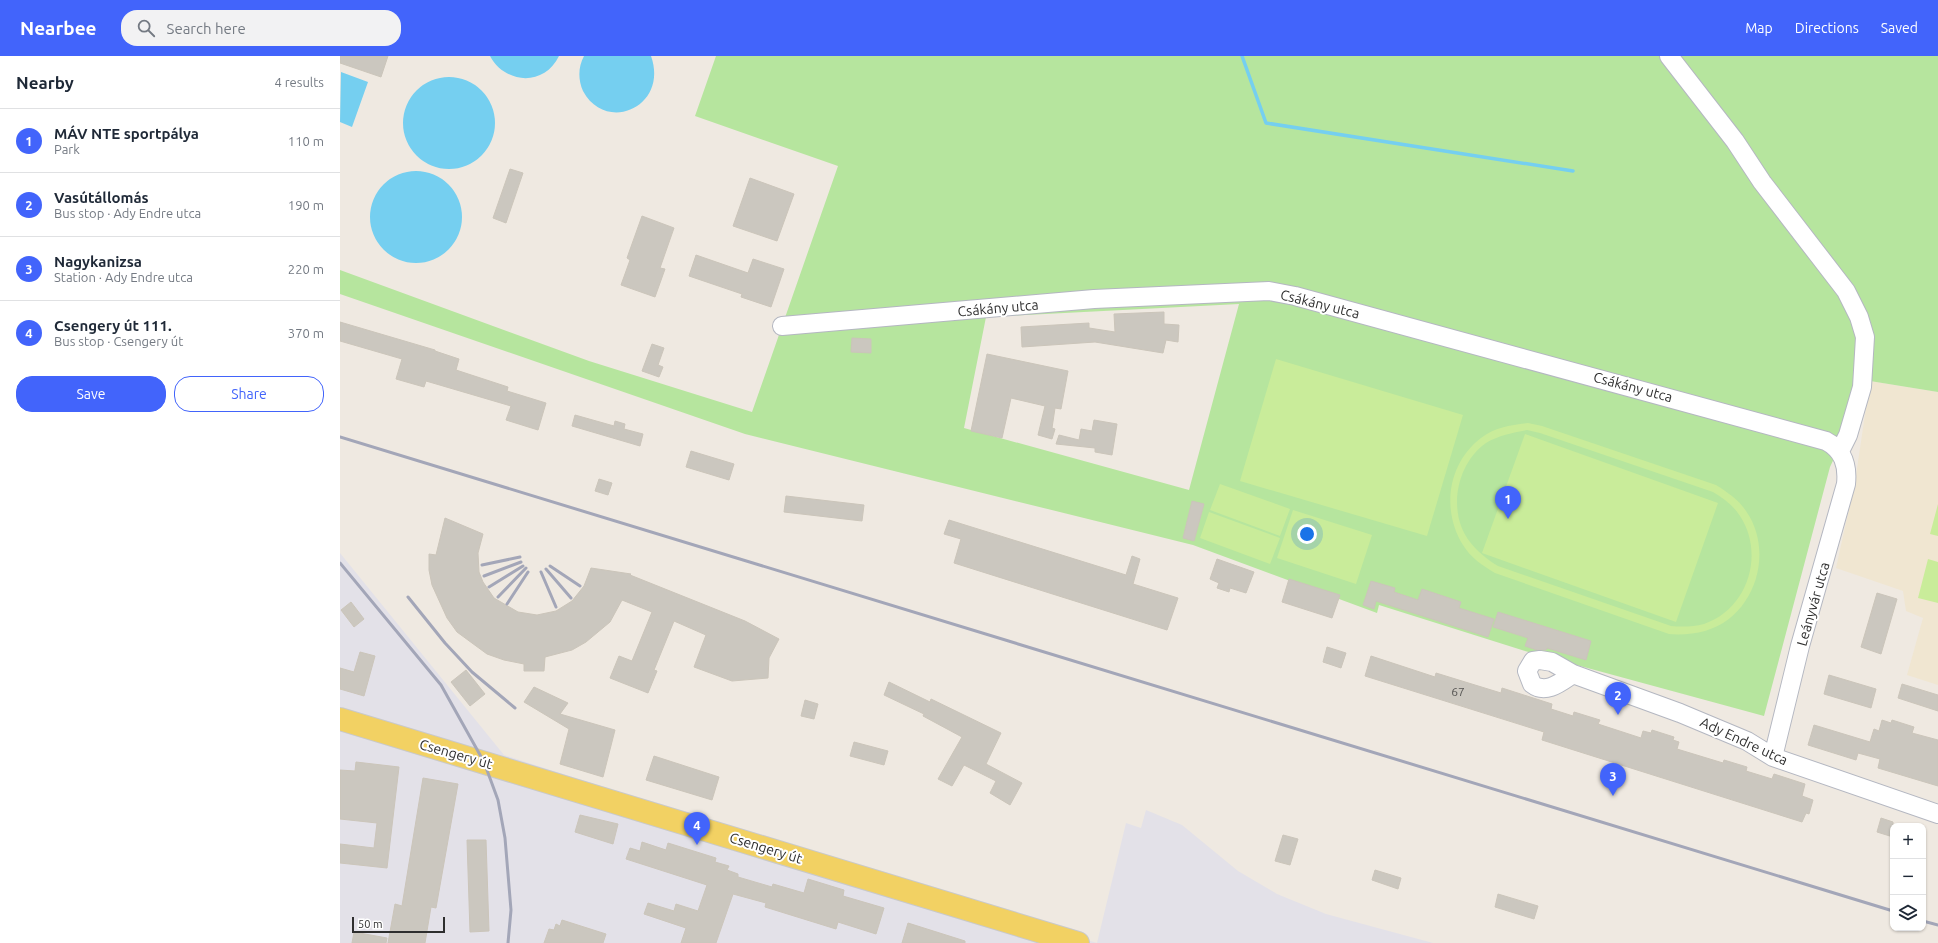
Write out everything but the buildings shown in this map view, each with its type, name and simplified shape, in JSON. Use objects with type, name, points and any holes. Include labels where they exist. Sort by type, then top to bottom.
[{"type":"main road","name":"Csengery út","points":[[340,719],[1078,943]]},
{"type":"street","points":[[1669,56],[1735,141],[1762,182],[1846,290],[1859,317],[1865,337],[1862,387],[1848,435],[1840,451]]},
{"type":"street","name":"Csákány utca","points":[[782,326],[1094,299],[1270,291],[1311,300],[1819,438],[1832,444],[1840,451]]},
{"type":"street","name":"Leányvár utca","points":[[1773,758],[1800,646],[1846,484],[1847,468],[1840,451]]},
{"type":"street","name":"Ady Endre utca","points":[[1566,679],[1680,713],[1747,741],[1773,758],[1938,814]]},
{"type":"shaded area","points":[[1870,381],[1938,392],[1938,685],[1907,675],[1923,618],[1906,611],[1903,591],[1836,568],[1855,482]]},
{"type":"shaded area","points":[[340,553],[504,755],[706,820],[830,862],[1097,943],[340,943]]},
{"type":"shaded area","points":[[1146,810],[1182,825],[1238,871],[1277,894],[1326,914],[1433,943],[1097,943],[1126,823],[1141,828]]},
{"type":"green space","points":[[716,56],[1938,56],[1938,392],[1870,381],[1830,467],[1764,716],[1525,651],[1379,605],[1377,613],[1193,545],[745,434],[340,294],[340,270],[589,361],[752,412],[838,166],[695,116]],"holes":[[[1239,304],[1189,490],[964,428],[986,317]]]},
{"type":"green space","points":[[1276,359],[1463,415],[1427,536],[1240,481]]},
{"type":"green space","points":[[1528,423],[1542,426],[1716,485],[1736,500],[1746,511],[1755,527],[1759,545],[1759,563],[1755,581],[1748,598],[1737,612],[1722,624],[1705,631],[1687,634],[1669,634],[1495,573],[1477,561],[1463,545],[1456,531],[1452,517],[1450,502],[1451,488],[1455,474],[1461,460],[1470,448],[1486,434],[1509,426]],"holes":[[[1527,430],[1540,433],[1713,492],[1738,512],[1747,531],[1751,547],[1751,563],[1748,579],[1732,606],[1719,617],[1704,624],[1696,626],[1671,626],[1498,566],[1480,552],[1470,542],[1463,530],[1457,503],[1458,490],[1468,463],[1476,452],[1486,443],[1496,438]]]},
{"type":"green space","points":[[1525,434],[1718,503],[1676,622],[1482,553]]},
{"type":"green space","points":[[1220,484],[1290,509],[1280,536],[1210,510]]},
{"type":"green space","points":[[1938,504],[1938,536],[1930,534]]},
{"type":"green space","points":[[1293,510],[1372,535],[1356,584],[1277,558]]},
{"type":"green space","points":[[1209,512],[1280,538],[1270,564],[1200,538]]},
{"type":"green space","points":[[1928,559],[1938,562],[1938,603],[1918,598]]},
{"type":"water","points":[[490,56],[559,56],[552,66],[544,73],[535,77],[524,78],[505,72]]},
{"type":"water","points":[[584,56],[651,56],[654,74],[651,89],[643,101],[632,109],[619,112],[606,111],[593,104],[583,91],[579,74]]},
{"type":"water","points":[[341,72],[368,82],[352,127],[340,122]]},
{"type":"water","points":[[449,77],[466,81],[481,91],[491,106],[495,123],[491,140],[481,155],[466,165],[449,169],[432,165],[417,155],[407,140],[403,123],[407,106],[417,91],[432,81]]},
{"type":"water","points":[[416,171],[433,175],[448,185],[458,200],[462,217],[458,234],[448,249],[433,259],[416,263],[399,259],[384,249],[374,234],[370,217],[374,200],[384,185],[399,175]]},
{"type":"waterway","points":[[1242,56],[1266,123],[1573,171]]},
{"type":"railway","points":[[340,437],[1890,910]]},
{"type":"railway","points":[[482,565],[520,557]]},
{"type":"railway","points":[[484,576],[521,562]]},
{"type":"railway","points":[[340,563],[441,685],[484,762],[498,800],[505,838],[511,910],[508,943]]},
{"type":"railway","points":[[489,587],[523,566]]},
{"type":"railway","points":[[550,566],[580,586]]},
{"type":"railway","points":[[498,597],[526,568]]},
{"type":"railway","points":[[546,569],[571,598]]},
{"type":"railway","points":[[507,604],[528,572]]},
{"type":"railway","points":[[541,572],[556,607]]},
{"type":"railway","points":[[408,597],[445,643],[472,672],[515,708]]},
{"type":"railway","points":[[1926,922],[1938,925]]},
{"type":"place","name":"MÁV NTE sportpálya","points":[[1508,519]]},
{"type":"place","name":"Vasútállomás","points":[[1618,715]]},
{"type":"place","name":"Nagykanizsa","points":[[1613,796]]},
{"type":"place","name":"Csengery út 111.","points":[[697,845]]}]
